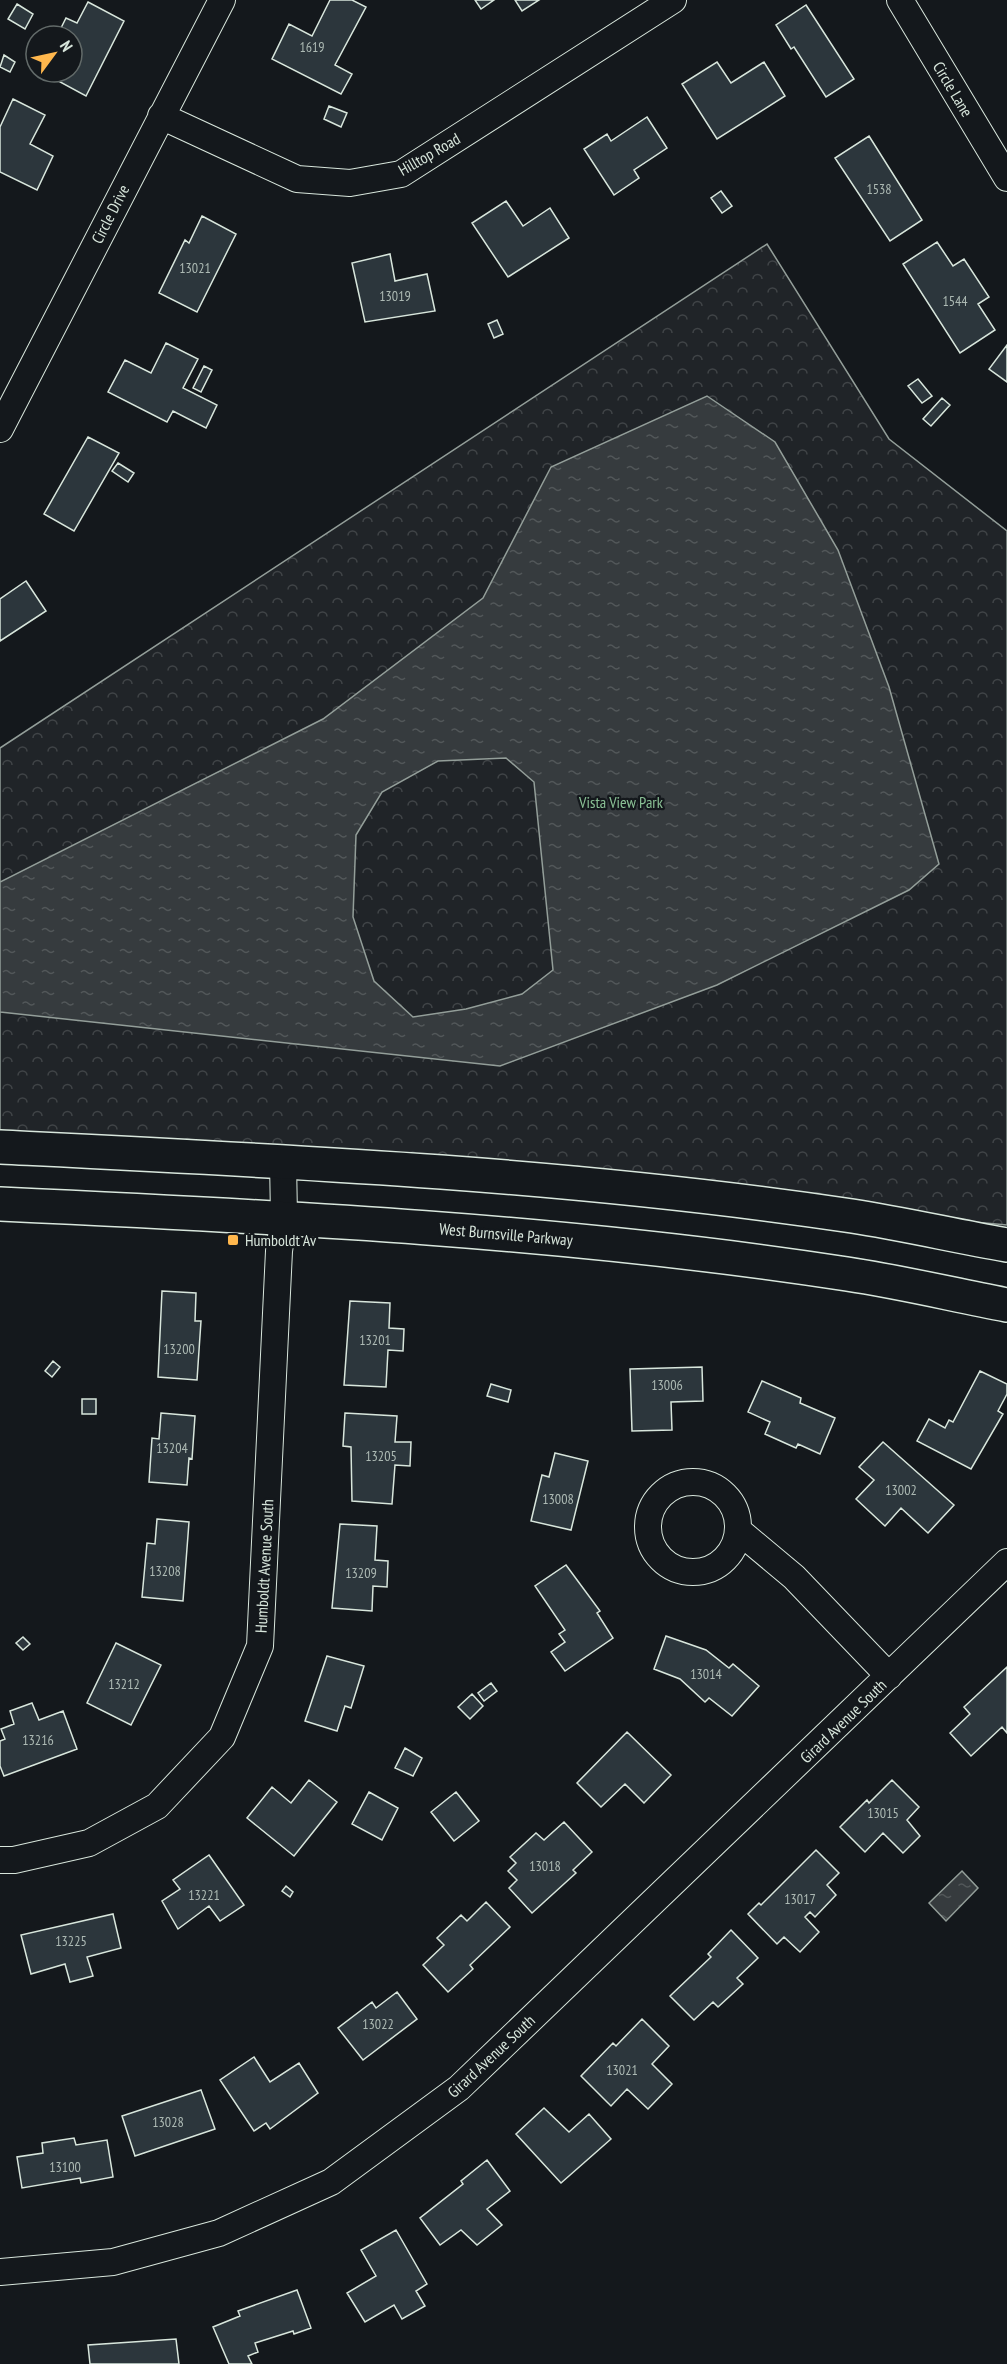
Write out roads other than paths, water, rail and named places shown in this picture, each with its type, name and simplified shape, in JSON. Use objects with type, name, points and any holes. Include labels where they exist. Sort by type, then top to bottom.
[{"type":"street","name":"Circle Drive","points":[[0,429],[222,0]]},
{"type":"street","name":"Hilltop Road","points":[[161,116],[297,179],[350,183],[401,174],[673,0]]},
{"type":"street","name":"Circle Lane","points":[[900,0],[1007,178]]},
{"type":"street","points":[[0,1147],[283,1161],[676,1193],[854,1216],[1007,1245]]},
{"type":"street","name":"Humboldt Avenue South","points":[[0,1860],[14,1860],[89,1843],[157,1806],[222,1737],[260,1646],[279,1251],[284,1217],[283,1161]]},
{"type":"street","name":"West Burnsville Parkway","points":[[0,1204],[284,1217],[471,1230],[662,1250],[848,1274],[1007,1305]]},
{"type":"street","name":"Girard Avenue South","points":[[739,1531],[794,1577],[889,1676]]},
{"type":"street","name":"Girard Avenue South","points":[[0,2272],[113,2262],[219,2233],[331,2182],[459,2088],[1007,1562]]},
{"type":"water","points":[[707,396],[775,442],[838,550],[889,687],[939,864],[909,890],[717,985],[500,1066],[0,1012],[0,882],[323,719],[483,598],[551,467]],"holes":[[[506,758],[534,782],[553,970],[522,994],[466,1009],[413,1017],[374,981],[353,917],[356,835],[382,792],[438,761]]]},
{"type":"water","points":[[962,1871],[978,1888],[946,1921],[929,1903]]},
{"type":"place","name":"Humboldt Av","points":[[233,1240]]},
{"type":"park label","name":"Vista View Park","points":[[621,802]]}]
